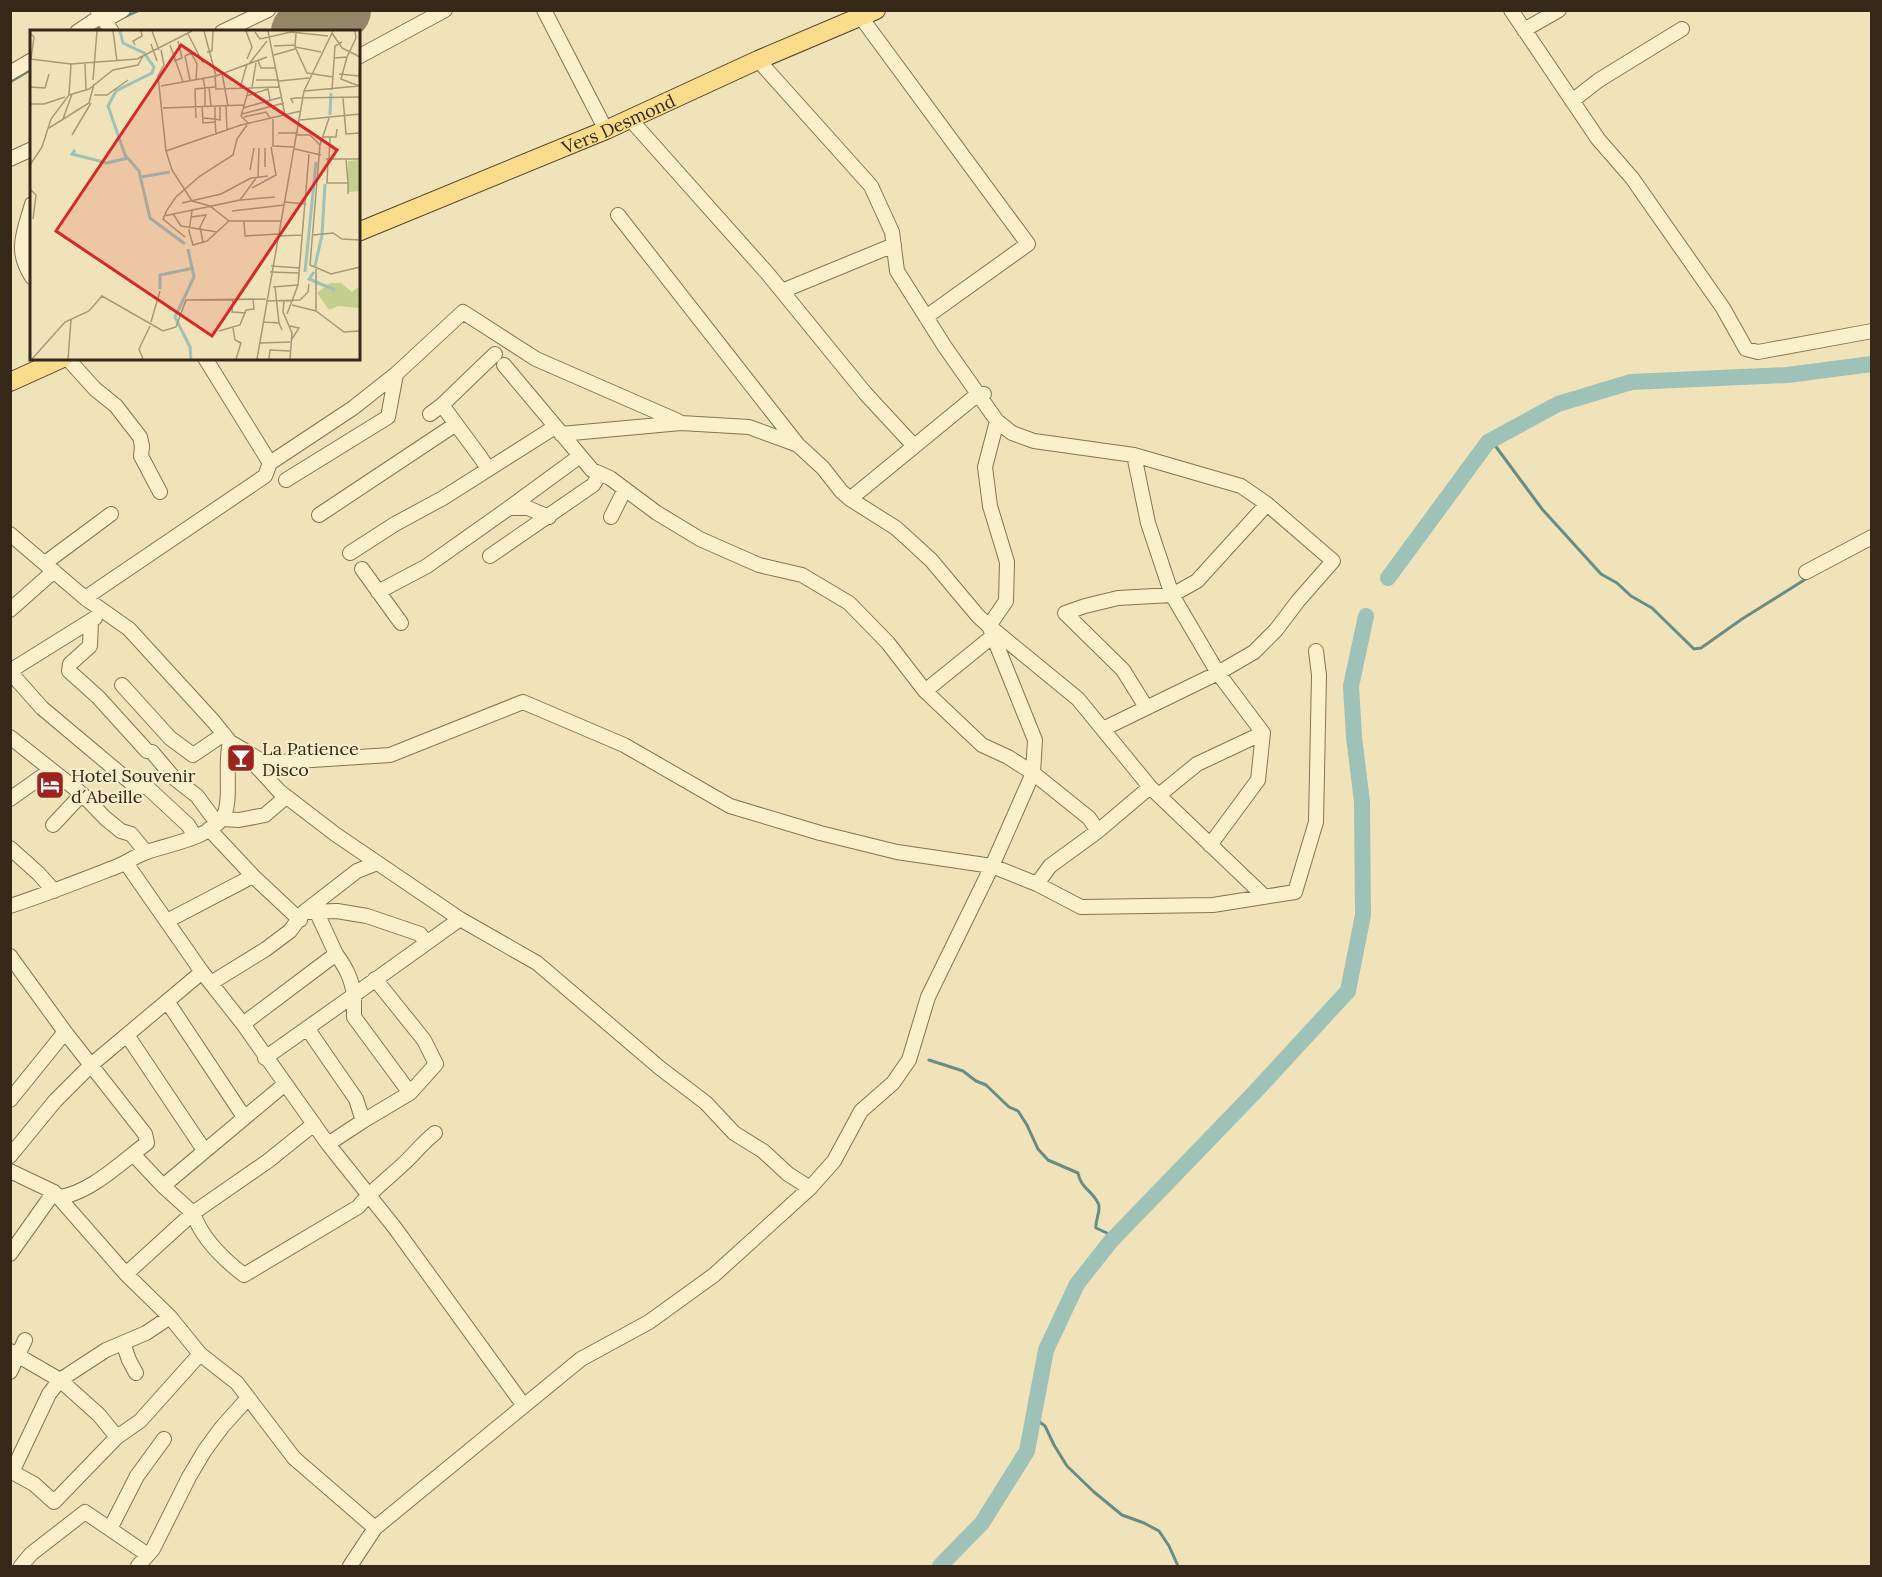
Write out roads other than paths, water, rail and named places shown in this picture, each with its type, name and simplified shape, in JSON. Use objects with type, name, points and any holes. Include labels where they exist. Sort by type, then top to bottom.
[{"type":"main road","name":"Vers Desmond","points":[[360,231],[606,130],[758,60],[870,12]]},
{"type":"main road","points":[[10,382],[60,360]]},
{"type":"street","points":[[82,30],[123,10]]},
{"type":"street","points":[[360,56],[445,10]]},
{"type":"street","points":[[544,10],[606,130]]},
{"type":"street","points":[[1511,10],[1598,139],[1632,178],[1723,308],[1746,349],[1758,352],[1872,331]]},
{"type":"street","points":[[1524,30],[1558,10]]},
{"type":"street","points":[[226,30],[267,11]]},
{"type":"street","points":[[870,12],[1028,244],[926,317]]},
{"type":"street","points":[[1572,101],[1599,80],[1682,29]]},
{"type":"street","points":[[758,60],[871,186],[892,232],[897,272],[997,421],[1012,434],[1034,441],[1134,455],[1241,486],[1267,504],[1333,561],[1276,630],[1254,652],[1218,673],[1103,729]]},
{"type":"street","points":[[10,73],[30,61]]},
{"type":"street","points":[[630,119],[782,291],[865,393],[914,446]]},
{"type":"street","points":[[10,159],[30,150]]},
{"type":"street","points":[[30,210],[16,248],[30,274]]},
{"type":"street","points":[[618,215],[798,445],[823,468],[841,491],[896,528],[931,560],[991,631],[1078,699],[1155,791],[1264,896]]},
{"type":"street","points":[[782,291],[894,244]]},
{"type":"street","points":[[85,598],[265,476],[270,463],[353,408],[396,374],[463,312],[536,359],[681,423]]},
{"type":"street","points":[[430,414],[495,354]]},
{"type":"street","points":[[67,360],[95,389],[116,406],[140,437],[141,456],[160,492]]},
{"type":"street","points":[[206,360],[270,463]]},
{"type":"street","points":[[504,366],[592,470],[610,478],[657,513],[700,539],[759,565],[802,575],[849,603],[888,643],[925,691],[982,745],[1033,772],[1089,818],[1098,831]]},
{"type":"street","points":[[286,480],[388,417],[396,374]]},
{"type":"street","points":[[850,499],[981,394]]},
{"type":"street","points":[[442,405],[488,469]]},
{"type":"street","points":[[925,691],[991,631],[1006,601],[1007,562],[990,506],[985,467],[997,421]]},
{"type":"street","points":[[350,553],[488,469],[558,430],[681,423],[749,427],[798,445]]},
{"type":"street","points":[[319,515],[456,424]]},
{"type":"street","points":[[1134,455],[1148,523],[1172,595],[1218,673],[1263,734],[1258,780],[1210,845]]},
{"type":"street","points":[[378,592],[427,566],[580,456]]},
{"type":"street","points":[[490,556],[592,485],[600,474]]},
{"type":"street","points":[[611,517],[626,489]]},
{"type":"street","points":[[1146,707],[1123,670],[1065,614],[1084,606],[1118,598],[1172,595],[1197,581],[1267,504]]},
{"type":"street","points":[[509,508],[528,508],[549,517]]},
{"type":"street","points":[[10,610],[49,567],[111,514]]},
{"type":"street","points":[[10,534],[85,598],[129,628],[227,738],[265,763],[390,755],[523,702],[624,745],[730,806],[820,833],[897,852],[992,866],[1037,884],[1081,907],[1213,905],[1294,892],[1316,822],[1319,675],[1316,651]]},
{"type":"street","points":[[1806,572],[1872,537]]},
{"type":"street","points":[[362,569],[401,622]]},
{"type":"street","points":[[104,612],[10,672],[42,708],[135,786],[147,787],[188,825],[195,836]]},
{"type":"street","points":[[91,621],[90,646],[70,664],[69,671],[98,697],[147,751],[152,752],[174,778],[197,796],[253,876],[307,915],[351,977],[354,1017],[410,1093]]},
{"type":"street","points":[[350,1566],[375,1528],[581,1359],[649,1322],[714,1275],[810,1188],[834,1161],[861,1111],[893,1083],[909,1060],[928,998],[992,866],[1033,772],[1035,740],[991,631]]},
{"type":"street","points":[[122,685],[170,738],[193,755],[227,738]]},
{"type":"street","points":[[1037,884],[1050,867],[1155,791],[1197,764],[1263,734]]},
{"type":"street","points":[[10,737],[82,794],[120,831],[131,834],[146,852]]},
{"type":"street","points":[[152,752],[170,738]]},
{"type":"street","points":[[216,824],[228,806],[227,738]]},
{"type":"street","points":[[248,753],[279,792],[335,834],[460,919],[537,963],[660,1068],[706,1103],[734,1133],[763,1151],[788,1174],[810,1188]]},
{"type":"street","points":[[10,799],[51,770]]},
{"type":"street","points":[[53,825],[82,794]]},
{"type":"street","points":[[10,906],[126,863],[146,852],[171,846],[216,824],[265,815],[286,797]]},
{"type":"street","points":[[10,848],[54,891]]},
{"type":"street","points":[[126,863],[328,1144],[395,1228],[524,1406]]},
{"type":"street","points":[[10,1156],[56,1101],[91,1065],[167,1001],[206,977],[266,949],[290,931],[357,871],[377,863]]},
{"type":"street","points":[[167,921],[253,876]]},
{"type":"street","points":[[307,915],[337,911],[367,916],[420,934],[426,943]]},
{"type":"street","points":[[265,1058],[460,919]]},
{"type":"street","points":[[243,1024],[336,954]]},
{"type":"street","points":[[10,956],[15,970],[145,1134],[147,1143],[85,1189],[70,1196],[56,1194],[10,1170]]},
{"type":"street","points":[[328,1144],[410,1093],[436,1064],[424,1040],[375,979]]},
{"type":"street","points":[[167,1001],[244,1117]]},
{"type":"street","points":[[307,1028],[356,1099],[363,1121]]},
{"type":"street","points":[[10,1100],[65,1032]]},
{"type":"street","points":[[127,1035],[204,1150]]},
{"type":"street","points":[[163,1185],[285,1083]]},
{"type":"street","points":[[126,1274],[193,1213],[268,1161],[314,1124]]},
{"type":"street","points":[[133,1154],[193,1213],[200,1230],[217,1251],[244,1275],[358,1208],[368,1194],[402,1166],[420,1144],[435,1133]]},
{"type":"street","points":[[10,1254],[56,1194]]},
{"type":"street","points":[[56,1194],[126,1274],[170,1317],[200,1354],[237,1383],[294,1458],[375,1528]]},
{"type":"street","points":[[170,1317],[146,1334],[106,1350],[60,1380],[50,1394],[12,1472],[34,1484],[54,1502],[117,1437],[140,1420],[200,1354]]},
{"type":"street","points":[[10,1372],[14,1353],[25,1340]]},
{"type":"street","points":[[123,1343],[136,1373]]},
{"type":"street","points":[[14,1353],[60,1380],[99,1414],[117,1437]]},
{"type":"street","points":[[138,1566],[153,1549],[204,1450],[248,1398]]},
{"type":"street","points":[[110,1529],[137,1476],[164,1439]]},
{"type":"street","points":[[21,1566],[31,1554],[85,1512],[148,1555]]},
{"type":"waterway","points":[[122,18],[140,10]]},
{"type":"waterway","points":[[10,82],[30,70]]},
{"type":"waterway","points":[[1388,578],[1488,442],[1558,404],[1631,382],[1787,375],[1872,364]]},
{"type":"waterway","points":[[1491,440],[1542,509],[1601,574],[1652,608],[1694,649],[1701,648],[1809,577]]},
{"type":"waterway","points":[[940,1566],[982,1523],[1027,1451],[1046,1350],[1077,1284],[1111,1241],[1254,1093],[1348,991],[1363,915],[1362,802],[1354,737],[1351,686],[1366,616]]},
{"type":"waterway","points":[[929,1060],[963,1071],[986,1085],[1009,1107],[1018,1111],[1038,1149],[1048,1160],[1078,1173],[1082,1183],[1099,1205],[1096,1228],[1107,1233],[1111,1241]]},
{"type":"waterway","points":[[1033,1417],[1045,1426],[1067,1466],[1094,1492],[1122,1515],[1159,1531],[1178,1566]]},
{"type":"place","name":"La Patience Disco","points":[[241,758]]},
{"type":"place","name":"Hotel Souvenir d´Abeille","points":[[50,785]]}]
